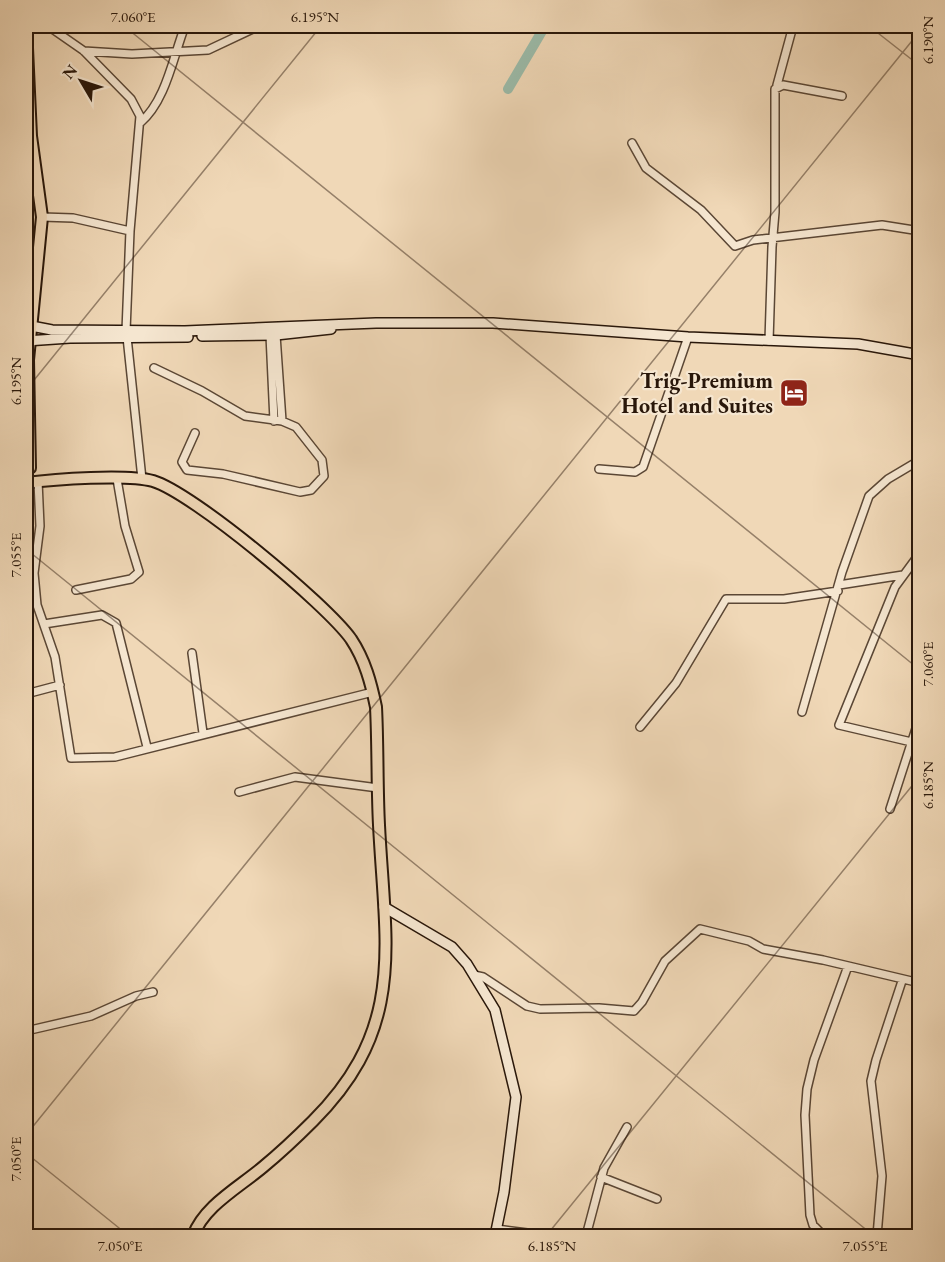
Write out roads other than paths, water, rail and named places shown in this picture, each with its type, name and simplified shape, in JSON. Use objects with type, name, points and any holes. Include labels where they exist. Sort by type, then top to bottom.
[{"type":"main road","points":[[26,26],[31,136],[42,217],[27,341],[30,482],[52,479],[142,479],[169,487],[190,500],[319,603],[351,639],[360,656],[376,707],[386,980],[372,1037],[361,1060],[323,1111],[271,1160],[202,1218],[193,1236]]},
{"type":"main road","points":[[26,142],[36,214],[26,306]]},
{"type":"main road","points":[[27,341],[351,324],[494,323],[688,337],[858,344],[920,355]]},
{"type":"main road","points":[[28,325],[52,330],[127,334],[273,335],[318,332],[351,324]]},
{"type":"main road","points":[[29,468],[52,479]]},
{"type":"main road","points":[[384,907],[445,942],[474,975],[495,1010],[516,1097],[504,1192],[496,1232]]},
{"type":"street","points":[[48,26],[84,51],[131,99],[137,109],[140,123],[130,231],[127,334],[142,479]]},
{"type":"street","points":[[140,123],[155,106],[184,26]]},
{"type":"street","points":[[84,51],[174,53],[208,50],[259,26]]},
{"type":"street","points":[[769,341],[776,212],[774,95],[793,26]]},
{"type":"street","points":[[777,86],[843,96]]},
{"type":"street","points":[[632,143],[645,168],[701,210],[735,246],[773,237],[882,225],[920,231]]},
{"type":"street","points":[[42,217],[73,218],[130,231]]},
{"type":"street","points":[[273,335],[278,421]]},
{"type":"street","points":[[600,469],[635,472],[643,467],[688,337]]},
{"type":"street","points":[[154,368],[202,391],[245,416],[278,421],[296,427],[322,460],[324,476],[311,490],[300,492],[224,474],[187,470],[182,462],[195,433]]},
{"type":"street","points":[[802,712],[869,496],[888,479],[920,460]]},
{"type":"street","points":[[76,590],[131,579],[139,572],[125,526],[117,479]]},
{"type":"street","points":[[30,482],[40,526],[34,573],[38,605],[55,657],[71,758],[115,757],[147,747],[183,741],[203,733],[373,692]]},
{"type":"street","points":[[920,553],[895,587],[839,725],[920,744]]},
{"type":"street","points":[[640,727],[676,683],[726,599],[784,599],[903,575]]},
{"type":"street","points":[[44,624],[102,615],[116,623],[147,747]]},
{"type":"street","points":[[192,653],[203,733]]},
{"type":"street","points":[[26,694],[60,685]]},
{"type":"street","points":[[890,808],[920,716]]},
{"type":"street","points":[[238,792],[295,777],[378,788]]},
{"type":"street","points":[[474,975],[483,977],[534,1007],[634,1011],[642,1002],[665,962],[696,930],[704,928],[749,941],[763,949],[848,966],[902,981],[920,983]]},
{"type":"street","points":[[824,1236],[813,1225],[810,1215],[805,1103],[813,1060],[848,966]]},
{"type":"street","points":[[877,1236],[882,1176],[871,1082],[902,981]]},
{"type":"street","points":[[26,1031],[91,1016],[136,996],[153,992]]},
{"type":"street","points":[[586,1236],[601,1177],[627,1127]]},
{"type":"street","points":[[601,1177],[657,1199]]},
{"type":"street","points":[[496,1232],[551,1236]]},
{"type":"waterway","points":[[508,89],[545,26]]},
{"type":"place","name":"Trig-Premium Hotel and Suites","points":[[794,393]]}]
